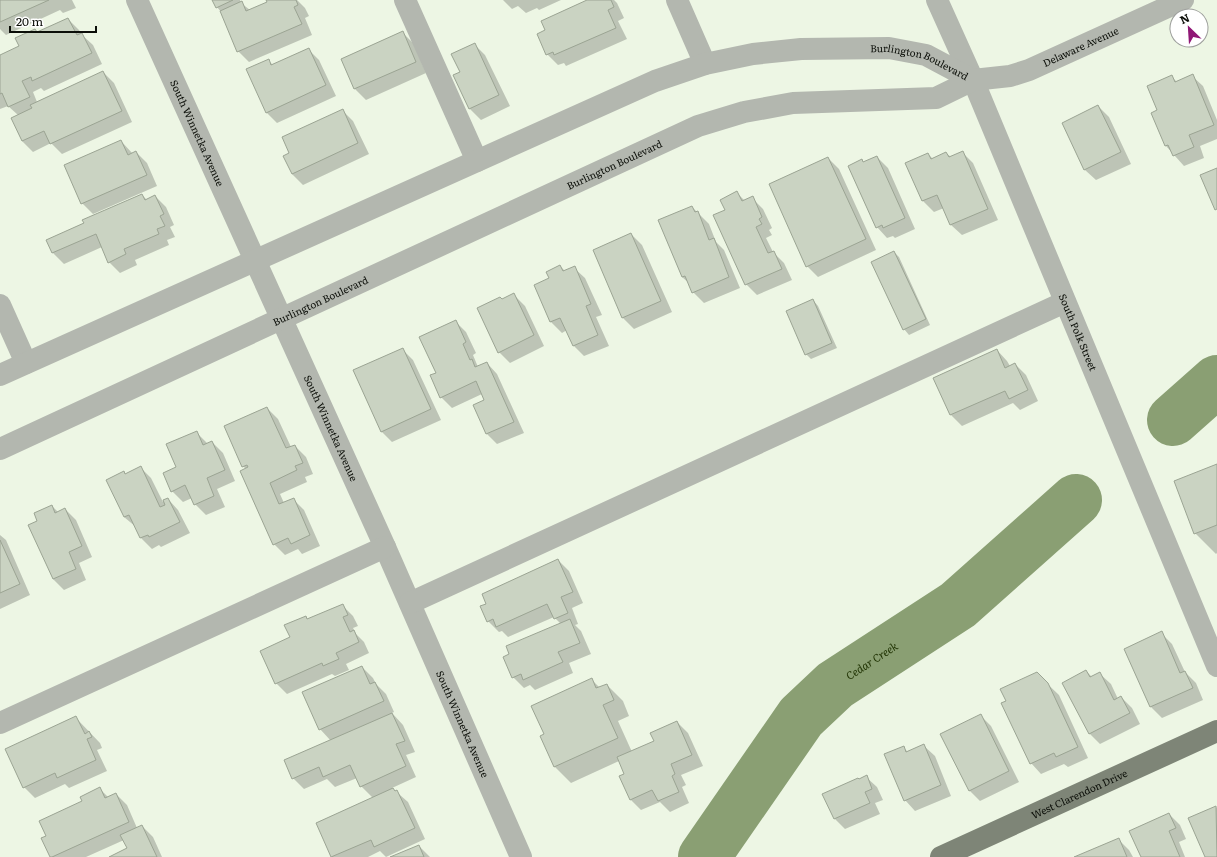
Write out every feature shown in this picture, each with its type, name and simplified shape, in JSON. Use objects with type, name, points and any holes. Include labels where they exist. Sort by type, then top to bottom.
[{"type":"main road","name":"West Clarendon Drive","points":[[941,857],[1217,731]]},
{"type":"street","name":"South Winnetka Avenue","points":[[137,0],[385,547],[521,857]]},
{"type":"street","points":[[405,0],[477,161]]},
{"type":"street","points":[[677,0],[705,64]]},
{"type":"street","name":"South Polk Street","points":[[937,0],[973,80],[1217,666]]},
{"type":"street","name":"Delaware Avenue","points":[[973,80],[1010,76],[1029,70],[1183,0]]},
{"type":"street","name":"Burlington Boulevard","points":[[0,375],[255,262],[655,81],[705,64],[753,54],[801,50],[888,48],[926,55],[973,80]]},
{"type":"street","name":"Burlington Boulevard","points":[[0,449],[698,126],[744,112],[793,103],[936,98],[973,80]]},
{"type":"street","points":[[410,603],[1065,302]]},
{"type":"street","points":[[0,305],[26,363]]},
{"type":"street","points":[[0,723],[385,547]]},
{"type":"building","points":[[0,0],[49,0],[0,22]]},
{"type":"building","points":[[212,0],[233,0],[216,8]]},
{"type":"building","points":[[266,0],[296,0],[298,5],[294,7],[302,24],[237,52],[220,11],[242,1],[246,11],[267,2]]},
{"type":"building","points":[[587,0],[611,0],[614,7],[608,10],[616,28],[554,55],[553,52],[546,55],[537,34],[545,30],[541,21]]},
{"type":"building","points":[[68,18],[77,35],[82,33],[92,53],[32,81],[31,77],[22,81],[30,97],[8,107],[2,93],[0,94],[0,55],[19,46],[15,38],[35,29],[37,32]]},
{"type":"building","points":[[403,31],[416,62],[354,89],[341,59]]},
{"type":"building","points":[[475,43],[499,95],[469,109],[453,75],[460,72],[451,54]]},
{"type":"building","points":[[309,48],[326,85],[266,113],[246,69],[269,59],[271,65]]},
{"type":"building","points":[[103,71],[122,111],[50,144],[44,131],[22,141],[11,118],[32,108],[30,105]]},
{"type":"building","points":[[1193,74],[1214,125],[1189,135],[1194,147],[1173,156],[1168,145],[1165,146],[1151,113],[1157,110],[1147,86],[1172,75],[1175,82]]},
{"type":"building","points":[[1098,105],[1121,152],[1084,170],[1062,123]]},
{"type":"building","points":[[343,109],[358,143],[292,174],[283,156],[289,153],[282,137]]},
{"type":"building","points":[[121,140],[128,155],[136,151],[147,175],[81,204],[64,165]]},
{"type":"building","points":[[963,151],[988,209],[950,225],[937,195],[922,201],[905,163],[928,153],[931,159],[946,152],[949,157]]},
{"type":"building","points":[[877,156],[905,218],[883,228],[882,225],[876,228],[848,166],[862,159],[863,162]]},
{"type":"building","points":[[828,157],[866,239],[806,267],[769,184]]},
{"type":"building","points":[[1217,168],[1217,209],[1215,210],[1200,175]]},
{"type":"building","points":[[737,191],[742,201],[753,196],[762,217],[759,219],[762,224],[756,227],[768,253],[774,251],[782,269],[745,285],[713,215],[725,210],[720,200]]},
{"type":"building","points":[[142,194],[145,200],[155,195],[164,214],[160,216],[165,226],[157,229],[159,234],[124,249],[126,254],[108,263],[96,234],[52,253],[46,240],[84,223],[82,220]]},
{"type":"building","points":[[692,206],[695,212],[698,211],[709,240],[714,238],[729,277],[692,293],[685,276],[682,277],[658,220]]},
{"type":"building","points":[[631,233],[661,301],[622,318],[593,250]]},
{"type":"building","points":[[894,251],[926,319],[903,330],[871,262]]},
{"type":"building","points":[[560,265],[563,271],[575,266],[591,304],[586,306],[598,335],[573,346],[560,318],[550,322],[534,285],[549,278],[546,272]]},
{"type":"building","points":[[514,293],[534,335],[498,353],[477,308],[500,297],[502,299]]},
{"type":"building","points":[[813,299],[832,343],[805,355],[786,311]]},
{"type":"building","points":[[456,320],[466,342],[463,344],[470,360],[472,359],[475,367],[487,362],[514,422],[486,434],[473,405],[484,400],[476,381],[440,398],[430,375],[436,373],[419,337]]},
{"type":"building","points":[[403,348],[431,409],[381,432],[353,370]]},
{"type":"building","points":[[997,349],[1005,368],[1015,363],[1028,390],[1009,399],[1005,391],[950,415],[933,378]]},
{"type":"building","points":[[267,407],[286,448],[295,445],[303,463],[295,466],[297,470],[270,483],[279,504],[294,498],[310,535],[291,544],[288,538],[273,545],[240,471],[248,467],[247,465],[242,467],[224,426]]},
{"type":"building","points":[[197,431],[203,445],[212,441],[225,470],[207,478],[214,496],[194,505],[185,485],[171,492],[163,473],[176,467],[166,444]]},
{"type":"building","points":[[1217,464],[1217,525],[1194,534],[1174,481]]},
{"type":"building","points":[[141,466],[160,507],[165,505],[163,500],[168,498],[180,522],[149,537],[148,535],[140,538],[129,515],[124,517],[106,480],[124,471],[125,474]]},
{"type":"building","points":[[52,505],[55,513],[65,508],[82,546],[69,552],[76,569],[53,579],[28,525],[37,521],[34,513]]},
{"type":"building","points":[[0,540],[20,584],[0,593]]},
{"type":"building","points":[[558,559],[573,592],[561,597],[568,613],[554,619],[547,604],[496,627],[493,619],[487,622],[480,606],[486,604],[482,594]]},
{"type":"building","points":[[343,604],[348,615],[343,617],[350,632],[354,630],[359,642],[336,653],[339,659],[323,666],[322,663],[275,684],[260,651],[290,637],[284,625],[306,616],[307,619]]},
{"type":"building","points":[[570,619],[580,643],[558,652],[563,662],[523,680],[521,674],[512,678],[503,657],[509,654],[506,646]]},
{"type":"building","points":[[1162,631],[1180,673],[1185,671],[1193,688],[1150,707],[1124,649]]},
{"type":"building","points":[[362,666],[370,684],[375,682],[384,701],[319,730],[302,692]]},
{"type":"building","points":[[1086,670],[1090,677],[1100,672],[1114,700],[1121,696],[1130,713],[1089,734],[1062,683]]},
{"type":"building","points":[[1037,672],[1048,683],[1078,747],[1056,757],[1054,753],[1030,764],[1001,703],[1006,701],[1000,689]]},
{"type":"building","points":[[592,678],[596,688],[607,684],[614,700],[603,705],[618,738],[554,767],[540,736],[544,734],[531,706]]},
{"type":"building","points":[[392,713],[405,741],[396,744],[406,766],[360,787],[350,765],[323,777],[319,767],[292,779],[284,760]]},
{"type":"building","points":[[981,714],[1009,771],[969,791],[940,734]]},
{"type":"building","points":[[76,716],[85,734],[89,731],[92,737],[87,739],[96,760],[57,778],[55,773],[23,788],[5,749]]},
{"type":"building","points":[[677,721],[692,755],[671,764],[675,774],[672,776],[679,792],[658,801],[652,790],[630,800],[619,776],[624,774],[617,757],[654,741],[650,733]]},
{"type":"building","points":[[924,744],[941,785],[904,801],[884,754],[904,746],[906,752]]},
{"type":"building","points":[[867,775],[872,789],[865,792],[870,803],[834,819],[822,794]]},
{"type":"building","points":[[100,787],[105,798],[116,793],[129,822],[50,857],[41,838],[46,836],[39,821],[82,801],[80,797]]},
{"type":"building","points":[[393,788],[395,791],[397,790],[415,828],[374,847],[371,840],[331,857],[316,823]]},
{"type":"building","points":[[1216,806],[1217,857],[1205,857],[1188,818]]},
{"type":"building","points":[[1169,813],[1176,828],[1169,831],[1180,857],[1141,857],[1129,831]]},
{"type":"building","points":[[142,825],[157,857],[109,857],[127,848],[120,835]]},
{"type":"building","points":[[1119,838],[1127,857],[1074,857]]},
{"type":"building","points":[[419,845],[424,857],[390,857]]},
{"type":"waterway","name":"Cedar Creek","points":[[1173,420],[1217,381]]},
{"type":"waterway","name":"Cedar Creek","points":[[704,857],[801,717],[835,685],[958,605],[1076,500]]}]
